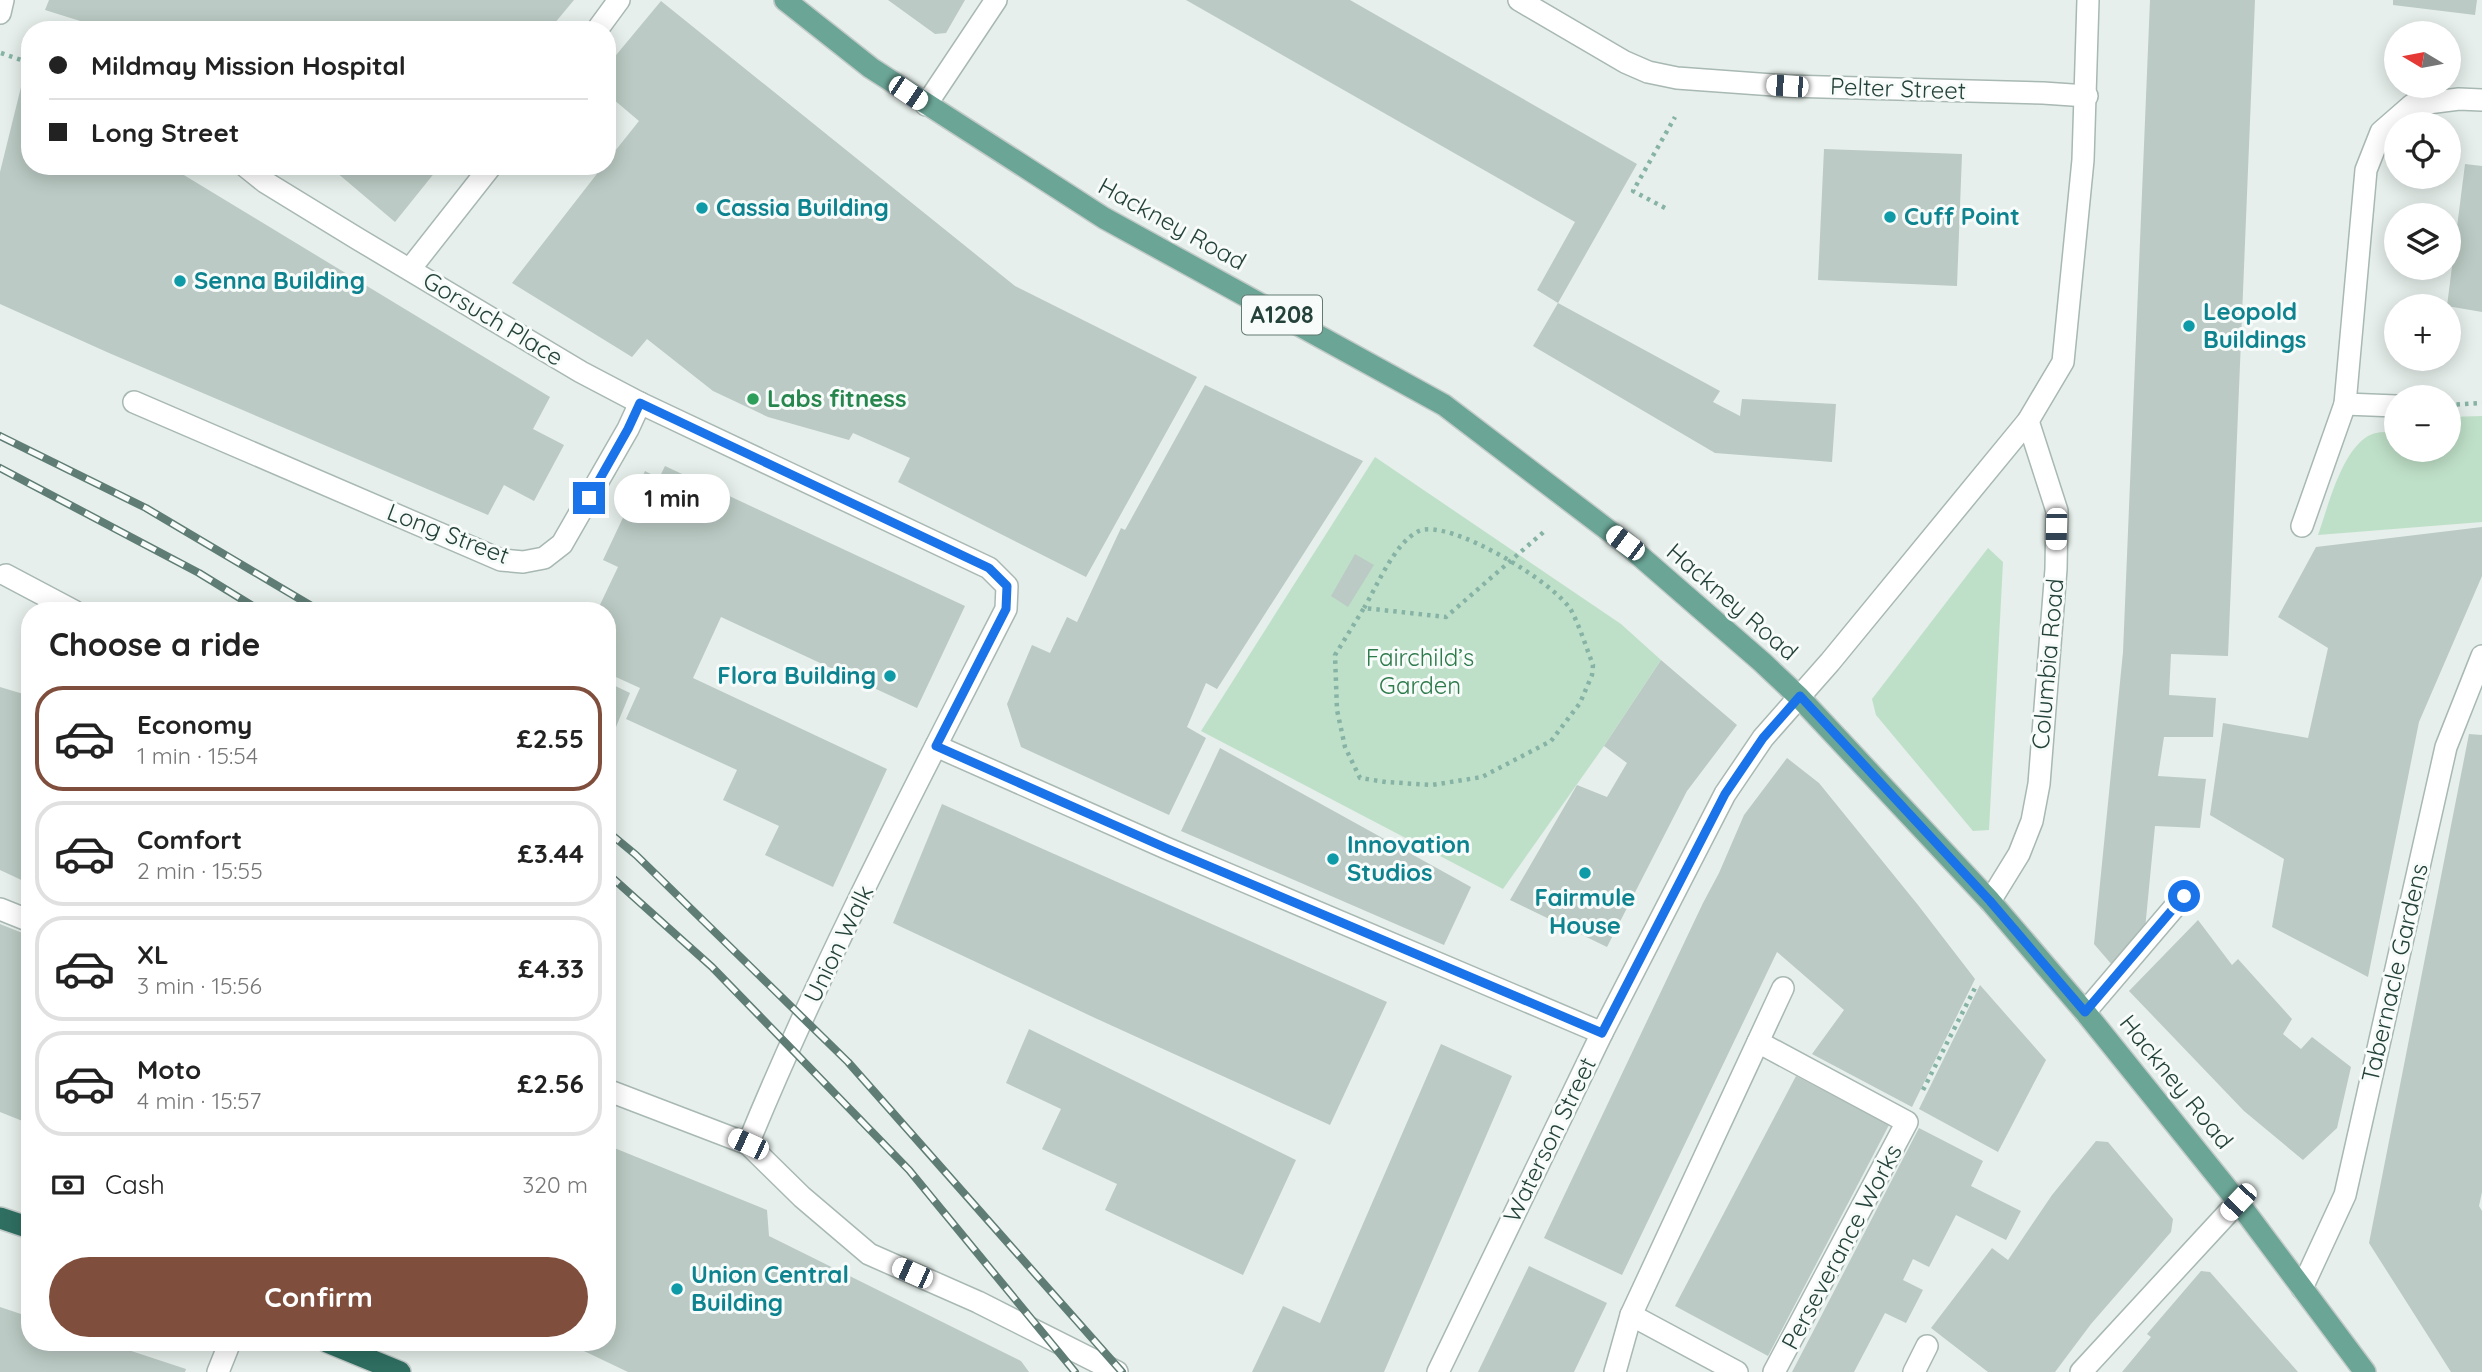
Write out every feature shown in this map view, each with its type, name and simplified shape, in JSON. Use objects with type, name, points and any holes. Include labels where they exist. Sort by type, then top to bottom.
[{"type":"highway","points":[[0,1218],[21,1225]]},
{"type":"highway","points":[[349,1351],[400,1372]]},
{"type":"main road","name":"Hackney Road","points":[[785,0],[871,68],[926,106],[1104,218],[1444,405],[1625,543],[1800,696],[1990,901],[2085,1012],[2238,1202],[2365,1372]]},
{"type":"street","points":[[0,13],[3,0]]},
{"type":"street","points":[[604,21],[619,0]]},
{"type":"street","name":"Pelter Street","points":[[1519,0],[1625,62],[1648,72],[1677,78],[1787,86],[2087,96]]},
{"type":"street","points":[[1800,696],[2028,421],[2063,362],[2087,96],[2088,0]]},
{"type":"street","points":[[926,106],[995,1]]},
{"type":"street","points":[[2302,526],[2345,404],[2366,170],[2381,132],[2412,105],[2459,99],[2482,100]]},
{"type":"street","points":[[257,175],[410,269]]},
{"type":"street","name":"Gorsuch Place","points":[[484,175],[410,269],[581,372],[640,403]]},
{"type":"street","name":"Long Street","points":[[134,402],[501,560],[523,562],[544,558],[562,544],[640,403]]},
{"type":"street","points":[[640,403],[989,568],[1007,586],[1006,609],[936,746],[1166,848],[1602,1033]]},
{"type":"street","points":[[2345,404],[2384,406]]},
{"type":"street","name":"Columbia Road","points":[[1990,901],[2019,854],[2032,821],[2039,784],[2053,610],[2057,511],[2028,421]]},
{"type":"street","points":[[6,575],[57,602]]},
{"type":"street","name":"Tabernacle Gardens","points":[[2302,1288],[2345,1195],[2445,747],[2473,698],[2482,656]]},
{"type":"street","name":"Waterson Street","points":[[1438,1372],[1602,1033],[1725,794],[1763,738],[1800,696]]},
{"type":"street","name":"Union Walk","points":[[748,1144],[833,954],[936,746]]},
{"type":"street","points":[[2085,1012],[2184,896]]},
{"type":"street","points":[[0,909],[21,917]]},
{"type":"street","points":[[1615,1372],[1631,1315],[1783,988]]},
{"type":"street","name":"Perseverance Works","points":[[1758,1042],[1907,1122],[1774,1372]]},
{"type":"street","points":[[616,1093],[748,1144],[802,1197],[869,1254],[978,1302],[1117,1372]]},
{"type":"street","points":[[2081,1372],[2238,1202]]},
{"type":"street","points":[[1631,1315],[1737,1372]]},
{"type":"street","points":[[1914,1372],[1927,1346]]},
{"type":"street","points":[[218,1372],[226,1351]]},
{"type":"path","points":[[0,52],[21,60]]},
{"type":"path","points":[[1665,208],[1633,191],[1676,117],[1666,113]]},
{"type":"path","points":[[2461,404],[2482,403]]},
{"type":"path","points":[[1364,608],[1446,617],[1575,505]]},
{"type":"path","points":[[1432,528],[1471,540],[1509,560],[1570,608],[1593,665],[1592,675],[1580,702],[1551,741],[1482,777],[1432,785],[1360,778],[1345,747],[1337,710],[1335,656],[1364,608],[1403,542],[1420,531],[1432,528]]},
{"type":"path","points":[[1907,1122],[1977,984]]},
{"type":"green space","points":[[2482,416],[2482,522],[2318,535],[2343,467],[2350,454],[2368,436],[2384,433],[2384,462],[2461,462],[2461,417]]},
{"type":"green space","name":"Fairchild’s Garden","points":[[1375,457],[1621,624],[1661,660],[1503,889],[1201,731]]},
{"type":"green space","points":[[1988,548],[2003,562],[1989,830],[1973,831],[1876,715],[1872,699]]},
{"type":"building","points":[[49,0],[574,0],[556,21],[80,21],[45,10]]},
{"type":"building","points":[[888,0],[965,0],[946,33],[935,34]]},
{"type":"building","points":[[1186,0],[1350,0],[1637,164],[1558,303],[1537,290],[1575,222]]},
{"type":"building","name":"Leopold Buildings","points":[[2150,0],[2255,0],[2228,656],[2171,654],[2169,695],[2216,698],[2213,737],[2164,737],[2158,776],[2206,779],[2200,828],[2155,826],[2145,929],[2113,966],[2094,944],[2123,652]]},
{"type":"building","points":[[2393,0],[2477,0],[2475,15],[2393,5]]},
{"type":"building","points":[[661,1],[1015,286],[1197,377],[1086,577],[898,482],[910,458],[853,433],[849,440],[768,417],[713,391],[647,339],[632,357],[512,283],[596,175],[616,175],[616,150],[639,121],[616,102],[616,55]]},
{"type":"building","name":"Senna Building","points":[[21,87],[21,175],[184,175],[550,397],[533,429],[564,445],[534,501],[504,485],[488,515],[0,304],[0,172]]},
{"type":"building","name":"Cuff Point","points":[[1824,149],[1962,154],[1957,286],[1818,280]]},
{"type":"building","points":[[2465,164],[2482,166],[2482,312],[2461,308],[2461,294],[2449,294],[2450,280],[2461,280],[2460,203]]},
{"type":"building","points":[[340,175],[433,175],[395,222]]},
{"type":"building","points":[[1558,303],[1720,391],[1713,402],[1740,416],[1742,399],[1836,404],[1832,462],[1715,453],[1533,346]]},
{"type":"building","points":[[1205,385],[1363,461],[1217,689],[1206,683],[1187,727],[1206,738],[1169,815],[1021,747],[1007,704],[1032,645],[1050,653],[1067,617],[1077,622],[1121,528],[1125,530]]},
{"type":"building","name":"Flora Building","points":[[665,466],[965,606],[917,708],[721,617],[693,678],[887,769],[833,887],[765,855],[779,826],[723,800],[737,770],[626,719],[640,688],[616,677],[616,602],[601,602],[618,567],[603,560],[645,471],[659,478]]},
{"type":"building","points":[[2482,527],[2482,576],[2419,722],[2368,977],[2272,927],[2284,859],[2210,815],[2223,723],[2308,738],[2328,648],[2278,617],[2316,547]]},
{"type":"building","points":[[1355,554],[1374,565],[1348,607],[1331,596]]},
{"type":"building","name":"Fairmule House","points":[[1661,660],[1737,725],[1687,791],[1607,947],[1510,900],[1577,785],[1607,797],[1627,763],[1604,746]]},
{"type":"building","points":[[616,686],[630,693],[616,727]]},
{"type":"building","points":[[0,687],[21,693],[21,880],[0,870]]},
{"type":"building","points":[[2469,734],[2482,735],[2482,1192],[2479,1206],[2482,1211],[2482,1372],[2451,1372],[2369,1243]]},
{"type":"building","name":"Innovation Studios","points":[[1220,748],[1471,887],[1444,945],[1181,831]]},
{"type":"building","points":[[1787,758],[1819,783],[1975,979],[1912,1107],[1812,1054],[1844,1010],[1777,952],[1622,1275],[1544,1238],[1719,873],[1744,815]]},
{"type":"building","points":[[942,804],[1387,1002],[1330,1125],[893,923]]},
{"type":"building","points":[[2198,920],[2232,965],[2238,959],[2292,1019],[2283,1034],[2301,1049],[2312,1037],[2351,1067],[2337,1128],[2303,1160],[2244,1111],[2129,991]]},
{"type":"building","points":[[0,924],[21,932],[21,1120],[0,1112]]},
{"type":"building","points":[[1980,985],[2046,1060],[1998,1152],[1919,1109]]},
{"type":"building","points":[[1029,1029],[1296,1160],[1243,1275],[1105,1210],[1117,1184],[1042,1149],[1061,1109],[1006,1083]]},
{"type":"building","points":[[1441,1044],[1512,1076],[1384,1372],[1252,1372],[1283,1306],[1320,1323]]},
{"type":"building","points":[[1796,1076],[1889,1125],[1768,1356],[1675,1306]]},
{"type":"building","points":[[1919,1128],[1983,1161],[1971,1186],[2021,1211],[2006,1240],[1956,1215],[1929,1267],[1913,1259],[1903,1280],[1923,1290],[1906,1323],[1885,1313],[1854,1372],[1792,1372]]},
{"type":"building","points":[[2096,1141],[2108,1142],[2173,1219],[2171,1232],[2091,1324],[2055,1372],[1988,1372],[1931,1328],[1992,1248],[2008,1260],[2052,1195]]},
{"type":"building","points":[[616,1149],[767,1210],[769,1236],[1021,1361],[1029,1372],[628,1372],[584,1351],[616,1351]]},
{"type":"building","points":[[1529,1266],[1607,1303],[1574,1372],[1478,1372]]},
{"type":"building","points":[[2201,1271],[2210,1272],[2298,1372],[2122,1372],[2151,1337],[2147,1334]]},
{"type":"building","points":[[0,1307],[21,1314],[21,1351],[131,1351],[186,1369],[185,1372],[0,1372]]},
{"type":"railway","points":[[0,436],[146,508],[305,602]]},
{"type":"railway","points":[[0,468],[199,573],[246,602]]},
{"type":"railway","points":[[616,838],[848,1062],[1122,1372]]},
{"type":"railway","points":[[616,881],[712,967],[909,1170],[1075,1372]]},
{"type":"place","name":"Cassia Building","points":[[702,208]]},
{"type":"place","name":"Cuff Point","points":[[1890,217]]},
{"type":"place","name":"Senna Building","points":[[180,281]]},
{"type":"place","name":"Leopold Buildings","points":[[2189,326]]},
{"type":"place","name":"Labs fitness","points":[[753,399]]},
{"type":"place","name":"Flora Building","points":[[890,676]]},
{"type":"place","name":"Innovation Studios","points":[[1333,859]]},
{"type":"place","name":"Fairmule House","points":[[1585,873]]},
{"type":"place","name":"Union Central Building","points":[[677,1289]]},
{"type":"route","points":[[589,498],[640,403],[989,568],[1007,586],[1006,609],[936,746],[1166,848],[1602,1033],[1725,794],[1763,738],[1800,696],[1990,901],[2085,1012],[2184,896]]}]
